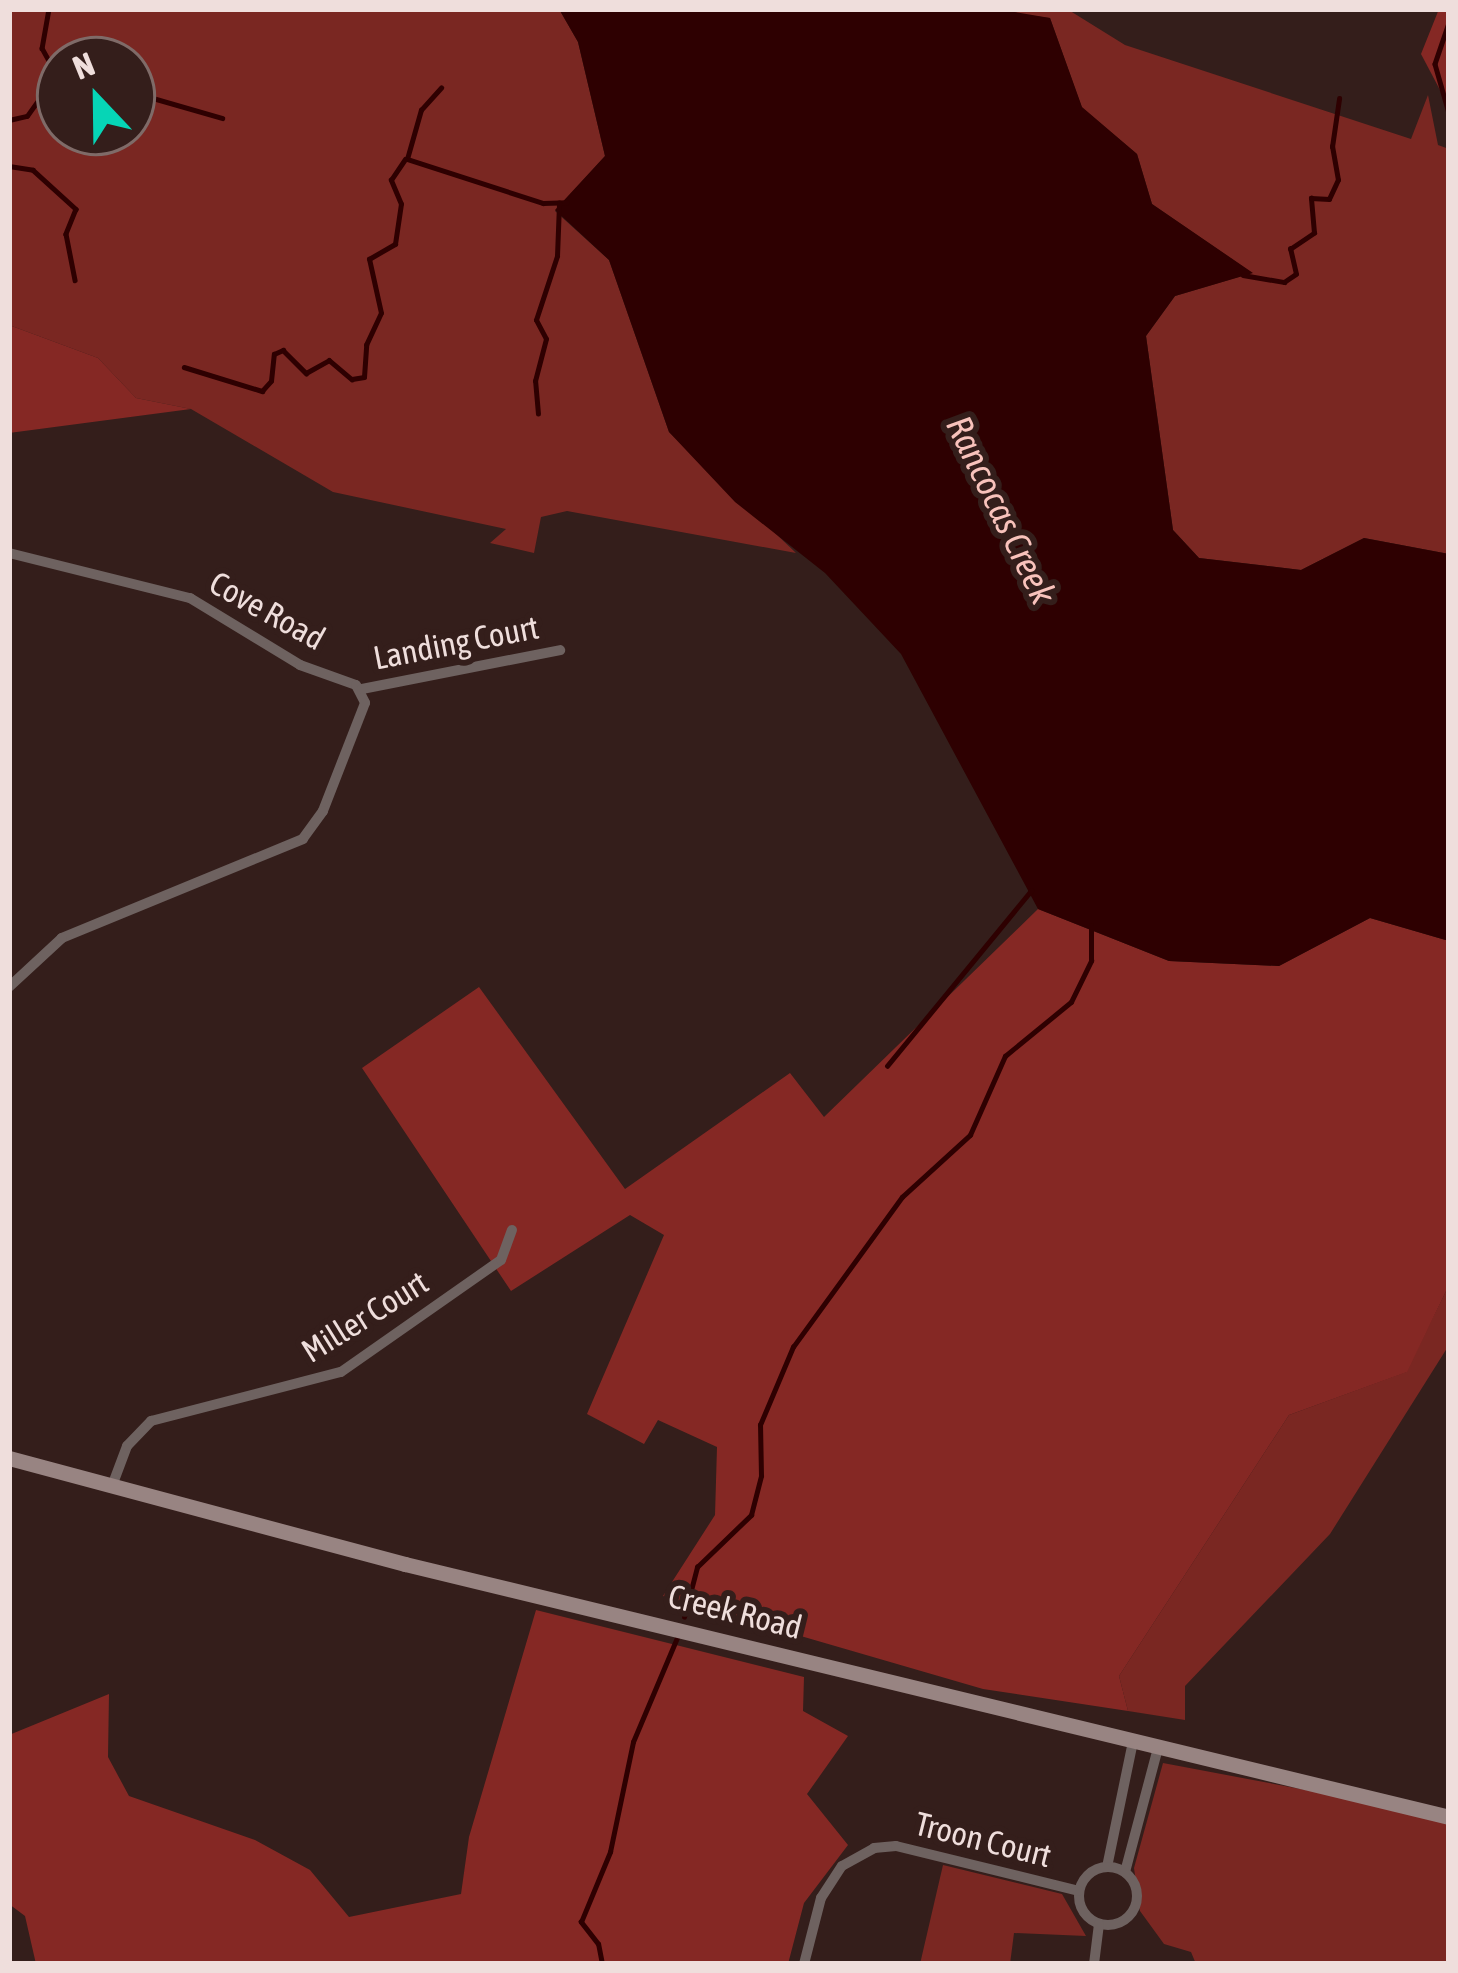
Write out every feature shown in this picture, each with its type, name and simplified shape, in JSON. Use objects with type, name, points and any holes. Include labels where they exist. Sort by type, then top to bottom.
[{"type":"main road","name":"Creek Road","points":[[9,1459],[1449,1817]]},
{"type":"street","name":"Cove Road","points":[[9,554],[190,598],[300,665],[362,689]]},
{"type":"street","name":"Landing Court","points":[[362,689],[560,650]]},
{"type":"street","points":[[9,987],[62,938],[303,839],[348,749],[362,689]]},
{"type":"street","name":"Miller Court","points":[[112,1486],[127,1446],[152,1421],[341,1372],[501,1260],[512,1230]]},
{"type":"street","points":[[1107,1867],[1133,1742]]},
{"type":"street","points":[[1125,1872],[1158,1748]]},
{"type":"street","name":"Troon Court","points":[[804,1964],[821,1898],[842,1866],[874,1847],[896,1846],[1079,1891]]},
{"type":"street","points":[[1107,1867],[1125,1872],[1136,1888],[1134,1908],[1120,1922],[1100,1924],[1082,1910],[1079,1891],[1087,1875],[1107,1867]]},
{"type":"street","points":[[1094,1964],[1100,1924]]},
{"type":"shaded area","points":[[9,9],[559,9],[578,42],[605,156],[555,211],[609,260],[669,432],[796,553],[567,511],[541,517],[534,553],[490,543],[506,529],[333,492],[191,409],[136,398],[98,358],[9,325]]},
{"type":"shaded area","points":[[1067,9],[1125,45],[1411,139],[1428,95],[1438,145],[1449,149],[1449,554],[1364,538],[1301,570],[1199,558],[1173,530],[1146,336],[1175,296],[1252,273],[1152,204],[1137,154],[1082,108],[1050,18],[995,11]]},
{"type":"shaded area","points":[[1439,9],[1449,9],[1449,107],[1421,54]]},
{"type":"shaded area","points":[[9,325],[98,358],[136,398],[191,409],[9,433]]},
{"type":"shaded area","points":[[1038,909],[1169,961],[1279,966],[1370,918],[1449,941],[1449,1285],[1407,1372],[1289,1415],[1119,1676],[1128,1711],[983,1689],[663,1596],[715,1515],[717,1447],[658,1420],[644,1444],[587,1414],[664,1235],[630,1215],[511,1291],[362,1068],[479,987],[625,1189],[790,1073],[824,1117]]},
{"type":"shaded area","points":[[1449,1285],[1449,1345],[1330,1534],[1185,1686],[1185,1720],[1128,1711],[1119,1676],[1289,1415],[1406,1372]]},
{"type":"shaded area","points":[[536,1610],[804,1677],[803,1711],[848,1736],[807,1794],[848,1845],[804,1903],[788,1964],[36,1964],[25,1916],[9,1904],[9,1735],[109,1694],[108,1757],[129,1796],[255,1840],[310,1870],[349,1917],[461,1894],[469,1837]]},
{"type":"shaded area","points":[[1163,1763],[1449,1817],[1449,1964],[1196,1964],[1191,1952],[1164,1944],[1140,1911],[1134,1868]]},
{"type":"shaded area","points":[[943,1865],[1062,1894],[1086,1936],[1014,1933],[1010,1964],[920,1964]]},
{"type":"water","name":"Rancocas Creek","points":[[559,9],[997,9],[1050,18],[1082,107],[1137,154],[1152,204],[1253,273],[1175,296],[1146,336],[1173,530],[1199,558],[1301,570],[1364,538],[1449,554],[1449,941],[1370,918],[1279,966],[1169,961],[1038,909],[901,654],[825,573],[735,502],[669,432],[609,260],[555,210],[605,156],[578,42]]},
{"type":"waterway","points":[[44,36],[49,9]]},
{"type":"waterway","points":[[1449,23],[1435,64],[1449,113]]},
{"type":"waterway","points":[[407,159],[421,110],[441,88]]},
{"type":"waterway","points":[[156,99],[222,118]]},
{"type":"waterway","points":[[1243,275],[1284,282],[1296,274],[1290,249],[1314,233],[1311,198],[1329,199],[1338,180],[1332,147],[1339,99]]},
{"type":"waterway","points":[[9,120],[27,116],[36,103]]},
{"type":"waterway","points":[[184,367],[262,391],[271,381],[274,354],[283,350],[306,373],[329,360],[352,379],[364,377],[366,345],[381,313],[369,259],[395,244],[401,204],[391,180],[405,159]]},
{"type":"waterway","points":[[407,159],[543,203],[567,202]]},
{"type":"waterway","points":[[9,166],[33,170],[76,209],[66,234],[75,280]]},
{"type":"waterway","points":[[538,414],[535,381],[546,339],[536,320],[557,256],[559,203]]},
{"type":"waterway","points":[[887,1066],[1031,891]]},
{"type":"waterway","points":[[684,1617],[697,1567],[751,1515],[761,1476],[760,1425],[793,1347],[902,1197],[970,1135],[1005,1056],[1071,1002],[1091,961],[1091,926]]},
{"type":"waterway","points":[[602,1964],[598,1944],[581,1922],[610,1852],[633,1742],[677,1638]]}]
